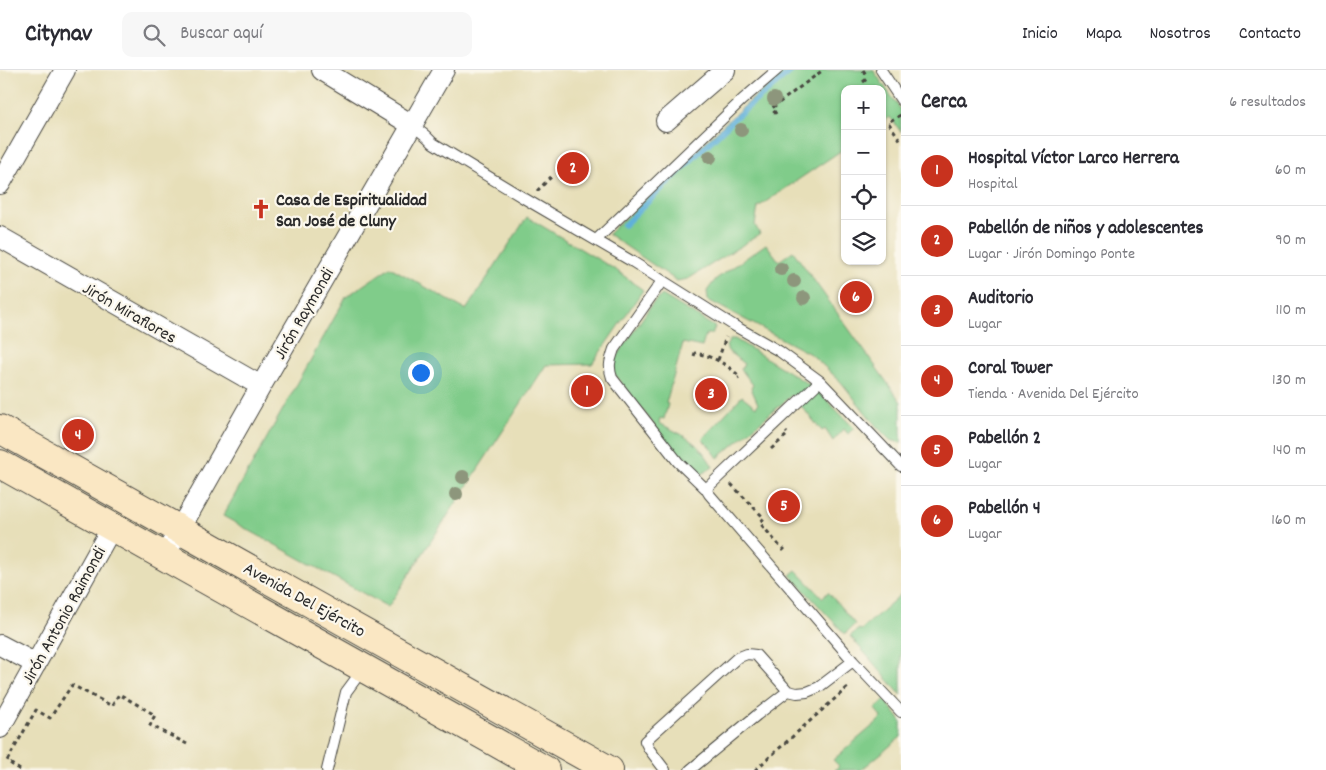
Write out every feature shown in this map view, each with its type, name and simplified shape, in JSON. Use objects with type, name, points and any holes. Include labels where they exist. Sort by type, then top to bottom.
[{"type":"main road","name":"Avenida Del Ejército","points":[[0,429],[610,770]]},
{"type":"main road","name":"Avenida Del Ejército","points":[[0,464],[545,770]]},
{"type":"street","points":[[0,184],[65,70]]},
{"type":"street","points":[[322,70],[412,124]]},
{"type":"street","name":"Jirón Raymondi","points":[[164,557],[444,70]]},
{"type":"street","points":[[666,121],[725,70]]},
{"type":"street","name":"Jirón Miraflores","points":[[0,237],[261,386]]},
{"type":"street","name":"Jirón Antonio Raimondi","points":[[0,728],[112,527]]},
{"type":"street","points":[[0,645],[36,664]]},
{"type":"lane","points":[[596,240],[742,100],[778,70]]},
{"type":"lane","points":[[880,70],[901,100]]},
{"type":"lane","points":[[412,124],[433,143],[779,351],[820,381],[901,466]]},
{"type":"lane","points":[[662,281],[614,350],[609,370],[612,378],[678,462],[706,488],[853,661],[901,712]]},
{"type":"lane","points":[[706,488],[820,381]]},
{"type":"lane","points":[[665,770],[649,749],[645,740],[737,658],[747,654],[756,655],[788,691],[798,693],[807,692],[819,687],[853,661]]},
{"type":"lane","points":[[327,770],[346,692],[363,668]]},
{"type":"lane","points":[[690,770],[757,714],[788,691]]},
{"type":"path","points":[[776,114],[772,108],[822,70]]},
{"type":"path","points":[[863,82],[868,78]]},
{"type":"path","points":[[901,115],[888,122],[901,141]]},
{"type":"path","points":[[527,200],[553,175]]},
{"type":"path","points":[[718,360],[724,341],[733,325]]},
{"type":"path","points":[[694,356],[694,353],[702,354],[718,360],[737,374],[740,377],[738,378]]},
{"type":"path","points":[[767,453],[788,434],[784,429]]},
{"type":"path","points":[[738,478],[730,484],[764,518],[760,523],[783,550],[786,547]]},
{"type":"path","points":[[20,770],[7,761],[30,719],[36,710],[50,718],[72,684],[112,706],[118,694],[155,715],[150,725],[187,744]]},
{"type":"path","points":[[755,770],[848,688]]},
{"type":"green space","points":[[785,70],[873,70],[884,85],[841,85],[841,151],[758,207],[755,225],[760,234],[688,279],[677,281],[608,234],[722,126]]},
{"type":"green space","points":[[886,89],[901,110],[901,132],[890,117],[886,120]]},
{"type":"green space","points":[[527,217],[616,270],[643,290],[592,364],[546,365],[388,607],[223,516],[346,297],[390,267],[466,310]]},
{"type":"green space","points":[[766,244],[779,261],[793,251],[901,402],[901,443],[890,440],[877,427],[841,382],[812,355],[708,300],[707,291],[716,279]]},
{"type":"green space","points":[[662,295],[715,327],[712,334],[706,334],[702,347],[683,343],[666,403],[668,404],[664,419],[660,418],[659,423],[690,440],[708,458],[713,467],[702,474],[696,472],[677,455],[613,372],[615,359],[652,304]]},
{"type":"green space","points":[[731,339],[735,339],[815,388],[854,428],[848,434],[844,429],[833,441],[825,429],[822,431],[792,395],[718,458],[702,439],[742,396],[756,407],[758,404],[751,388],[753,385],[741,369],[744,364],[728,351],[726,346]]},
{"type":"green space","points":[[796,570],[823,598],[828,592],[855,624],[845,634],[790,575]]},
{"type":"green space","points":[[901,594],[901,695],[850,636],[859,629],[861,630]]},
{"type":"green space","points":[[885,700],[901,721],[901,737],[861,770],[835,770],[839,766],[833,760],[882,718],[875,709]]},
{"type":"waterway","points":[[624,225],[737,116],[793,70]]},
{"type":"place","name":"Pabellón de niños y adolescentes","points":[[573,168]]},
{"type":"place","name":"Casa de Espiritualidad San José de Cluny","points":[[261,209]]},
{"type":"place","name":"Pabellón 4","points":[[856,297]]},
{"type":"place","name":"Hospital Víctor Larco Herrera","points":[[587,391]]},
{"type":"place","name":"Auditorio","points":[[711,394]]},
{"type":"place","name":"Coral Tower","points":[[78,435]]},
{"type":"place","name":"Pabellón 2","points":[[784,506]]}]
